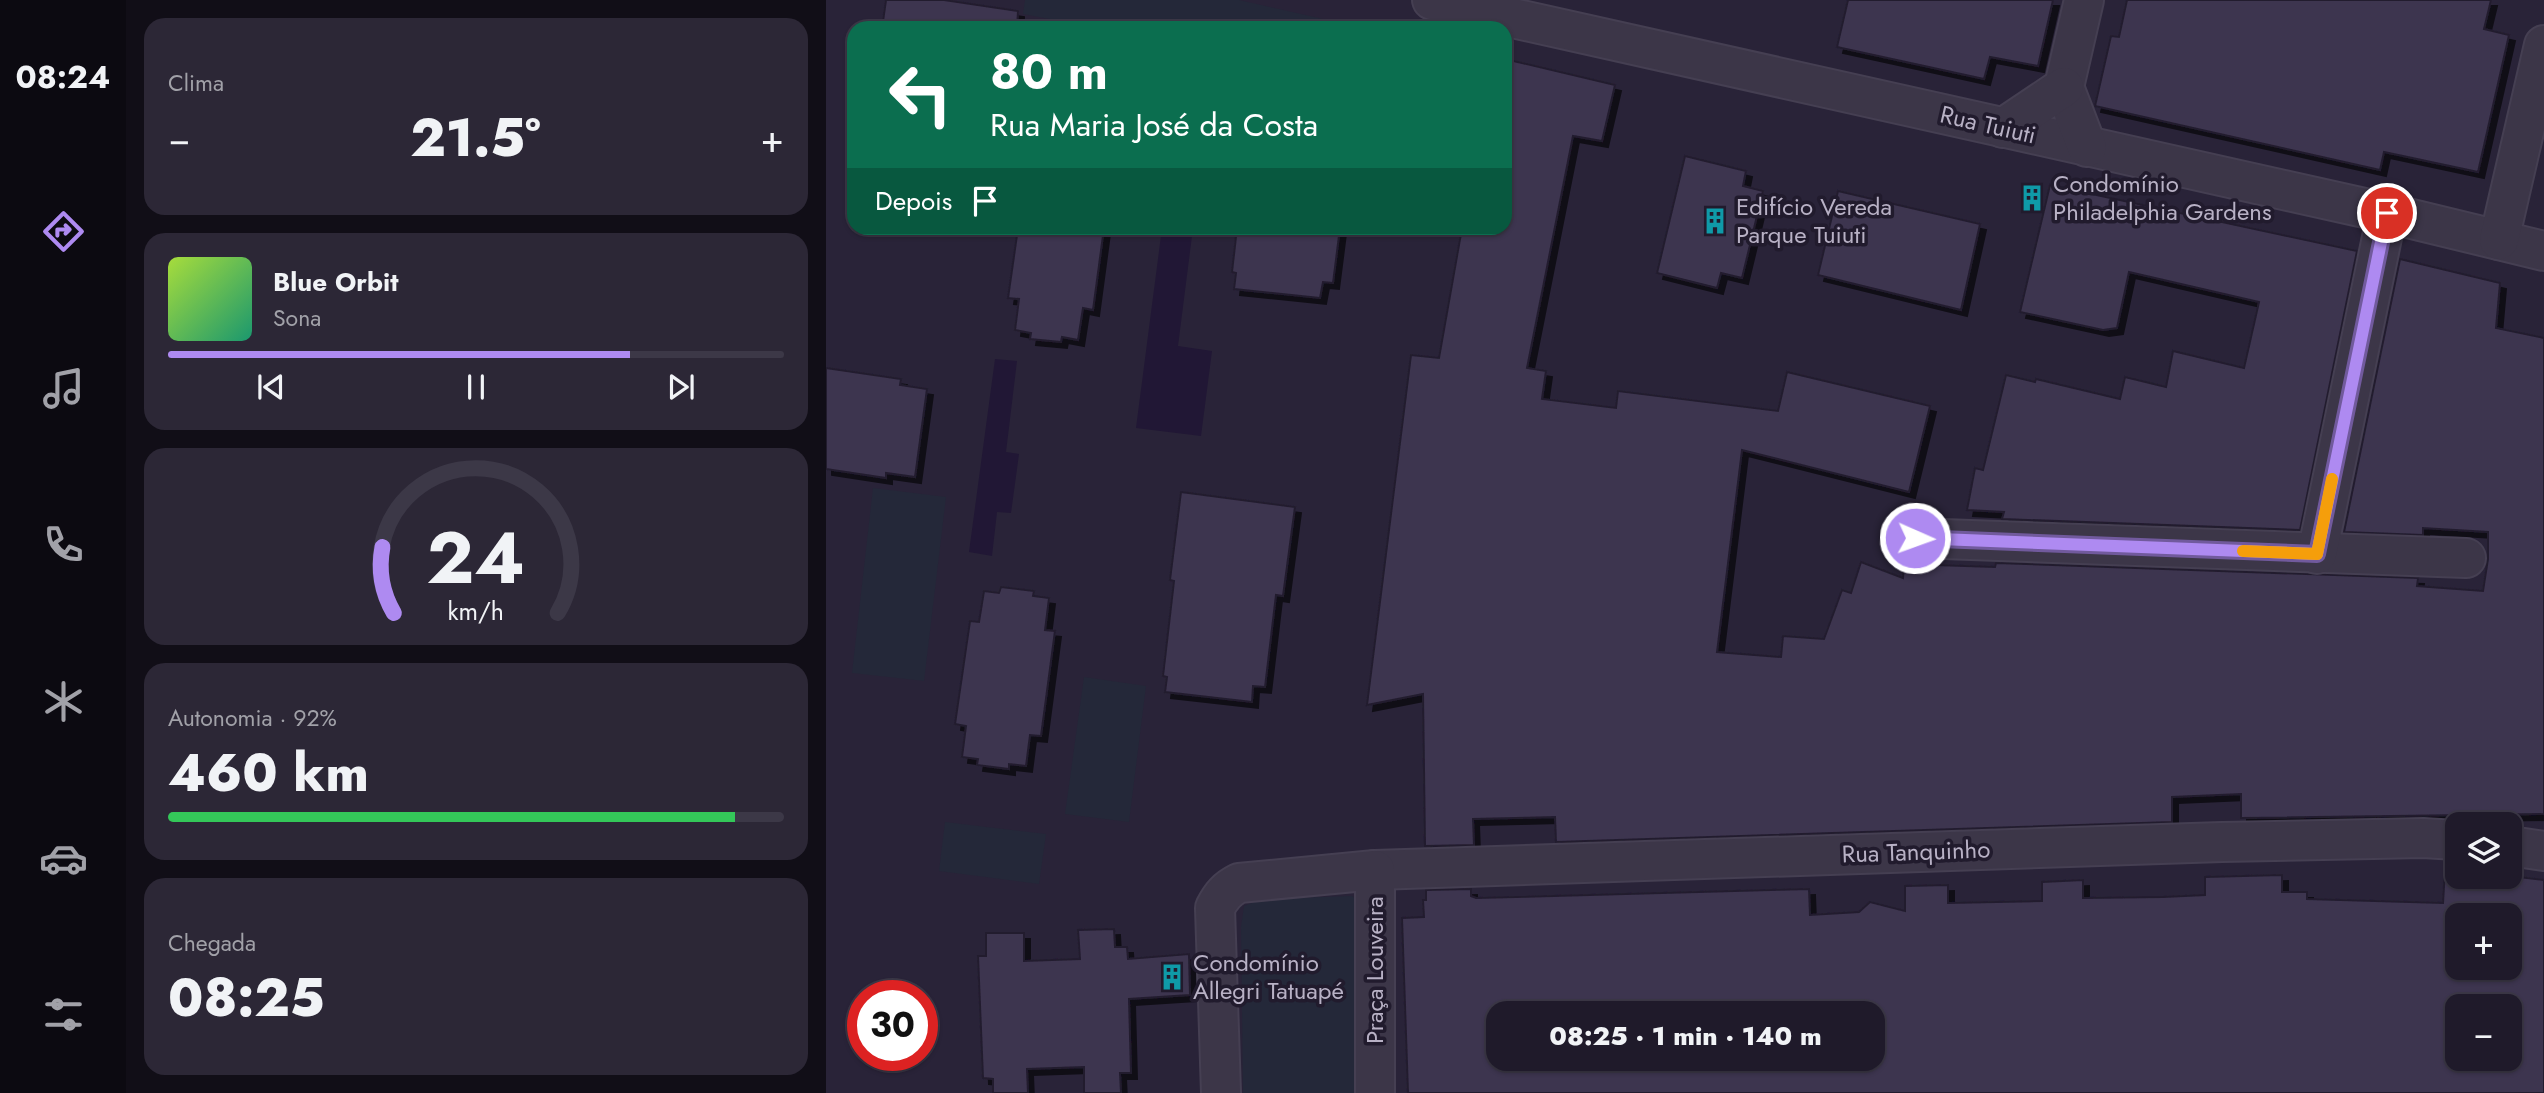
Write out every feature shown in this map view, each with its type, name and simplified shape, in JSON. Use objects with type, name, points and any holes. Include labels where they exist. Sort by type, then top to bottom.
[{"type":"street","name":"Rua Tuiuti","points":[[1432,0],[2387,213],[2544,251]]},
{"type":"street","points":[[2084,0],[2064,87],[2087,147]]},
{"type":"street","points":[[2498,240],[2544,45]]},
{"type":"street","points":[[2003,128],[2064,87]]},
{"type":"street","points":[[2317,554],[2387,213]]},
{"type":"street","points":[[1915,538],[2466,558]]},
{"type":"street","name":"Rua Tanquinho","points":[[1375,870],[2222,842],[2445,839]]},
{"type":"street","points":[[2522,848],[2544,851]]},
{"type":"street","name":"Praça Louveira","points":[[1221,1093],[1215,908],[1220,898],[1229,888],[1239,883],[1375,870],[1375,1093]]},
{"type":"shaded area","points":[[1025,0],[1239,0],[1332,21],[1060,21],[1023,14]]},
{"type":"shaded area","points":[[1161,235],[1192,235],[1178,346],[1212,351],[1201,436],[1136,428]]},
{"type":"shaded area","points":[[995,359],[1017,361],[1006,452],[1019,454],[1011,513],[997,512],[992,556],[969,552]]},
{"type":"shaded area","points":[[873,488],[946,497],[924,681],[852,673]]},
{"type":"shaded area","points":[[1084,677],[1146,686],[1129,822],[1065,814]]},
{"type":"shaded area","points":[[945,822],[1046,834],[1039,884],[939,871]]},
{"type":"shaded area","points":[[1352,896],[1357,900],[1362,1093],[1243,1093],[1241,927],[1244,906],[1262,899]]},
{"type":"building","points":[[886,0],[944,0],[1018,11],[1017,21],[883,21]]},
{"type":"building","points":[[1848,0],[2053,0],[2038,66],[1990,57],[1984,79],[1837,47]]},
{"type":"building","points":[[2127,0],[2491,0],[2484,29],[2509,35],[2478,172],[2384,152],[2380,170],[2095,106],[2111,36],[2119,37]]},
{"type":"building","points":[[1512,61],[1615,85],[1602,141],[1573,136],[1527,368],[1546,371],[1542,399],[1616,408],[1618,391],[1778,411],[1787,372],[1930,406],[1909,492],[1742,450],[1717,652],[1781,657],[1783,636],[1824,639],[1842,590],[1851,593],[1861,562],[1903,578],[1904,564],[1995,567],[1996,563],[2418,578],[2417,586],[2483,591],[2488,559],[2488,532],[2423,528],[2423,535],[2344,532],[2400,259],[2500,283],[2496,328],[2544,338],[2544,814],[2445,812],[2445,815],[2241,818],[2241,794],[2172,797],[2172,822],[1556,842],[1555,817],[1473,819],[1474,845],[1425,846],[1423,694],[1367,705],[1411,355],[1439,358],[1461,235],[1512,235]]},
{"type":"building","name":"Edifício Vereda Parque Tuiuti","points":[[1685,156],[1746,171],[1743,186],[1763,191],[1742,278],[1721,273],[1717,288],[1657,273]]},
{"type":"building","points":[[2050,185],[2357,251],[2300,530],[2002,519],[2004,512],[1967,510],[1975,468],[1983,470],[2006,375],[2035,382],[2036,379],[2120,399],[2125,377],[2166,387],[2173,351],[2244,368],[2259,302],[2129,272],[2117,328],[2103,330],[2020,312]]},
{"type":"building","points":[[1838,191],[1980,224],[1961,310],[1818,275]]},
{"type":"building","points":[[1017,235],[1103,235],[1093,310],[1083,308],[1078,340],[1062,337],[1061,342],[1030,339],[1031,333],[1015,330],[1019,299],[1008,298]]},
{"type":"building","points":[[1236,235],[1339,235],[1333,283],[1323,282],[1320,298],[1234,289],[1236,273],[1232,272]]},
{"type":"building","points":[[826,368],[901,379],[900,385],[927,389],[915,477],[886,473],[886,478],[826,469]]},
{"type":"building","points":[[1181,492],[1295,507],[1283,596],[1276,595],[1265,687],[1253,686],[1252,702],[1165,692],[1167,677],[1163,676],[1174,581],[1170,580]]},
{"type":"building","points":[[1001,587],[1034,591],[1033,596],[1049,598],[1045,630],[1055,631],[1041,736],[1030,735],[1026,766],[1009,764],[1009,769],[977,765],[978,759],[962,757],[966,726],[955,724],[970,621],[979,622],[984,591],[999,593]]},
{"type":"building","points":[[2445,869],[2445,889],[2522,889],[2522,877],[2544,880],[2544,1093],[1408,1093],[1402,918],[1424,917],[1423,900],[1426,900],[1426,890],[1471,889],[1471,896],[1476,898],[1809,889],[1810,915],[1859,912],[1870,902],[1905,911],[1905,886],[1948,885],[1948,903],[2042,901],[2042,882],[2083,880],[2083,898],[2163,897],[2205,895],[2205,877],[2282,875],[2282,892],[2307,892],[2307,899],[2443,903]]},
{"type":"building","points":[[1114,929],[1115,947],[1127,947],[1128,959],[1189,954],[1190,995],[1129,999],[1131,1073],[1120,1073],[1121,1093],[1084,1093],[1084,1067],[1027,1069],[1028,1093],[993,1093],[993,1079],[983,1078],[978,956],[986,956],[986,933],[1024,933],[1024,961],[1080,959],[1078,930]]},
{"type":"slow traffic","points":[[2243,551],[2317,554],[2332,479]]},
{"type":"place","name":"Condomínio Philadelphia Gardens","points":[[2032,198]]},
{"type":"place","name":"Edifício Vereda Parque Tuiuti","points":[[1715,221]]},
{"type":"place","name":"Condomínio Allegri Tatuapé","points":[[1172,977]]},
{"type":"route","points":[[1915,538],[2317,554],[2387,213]]}]
